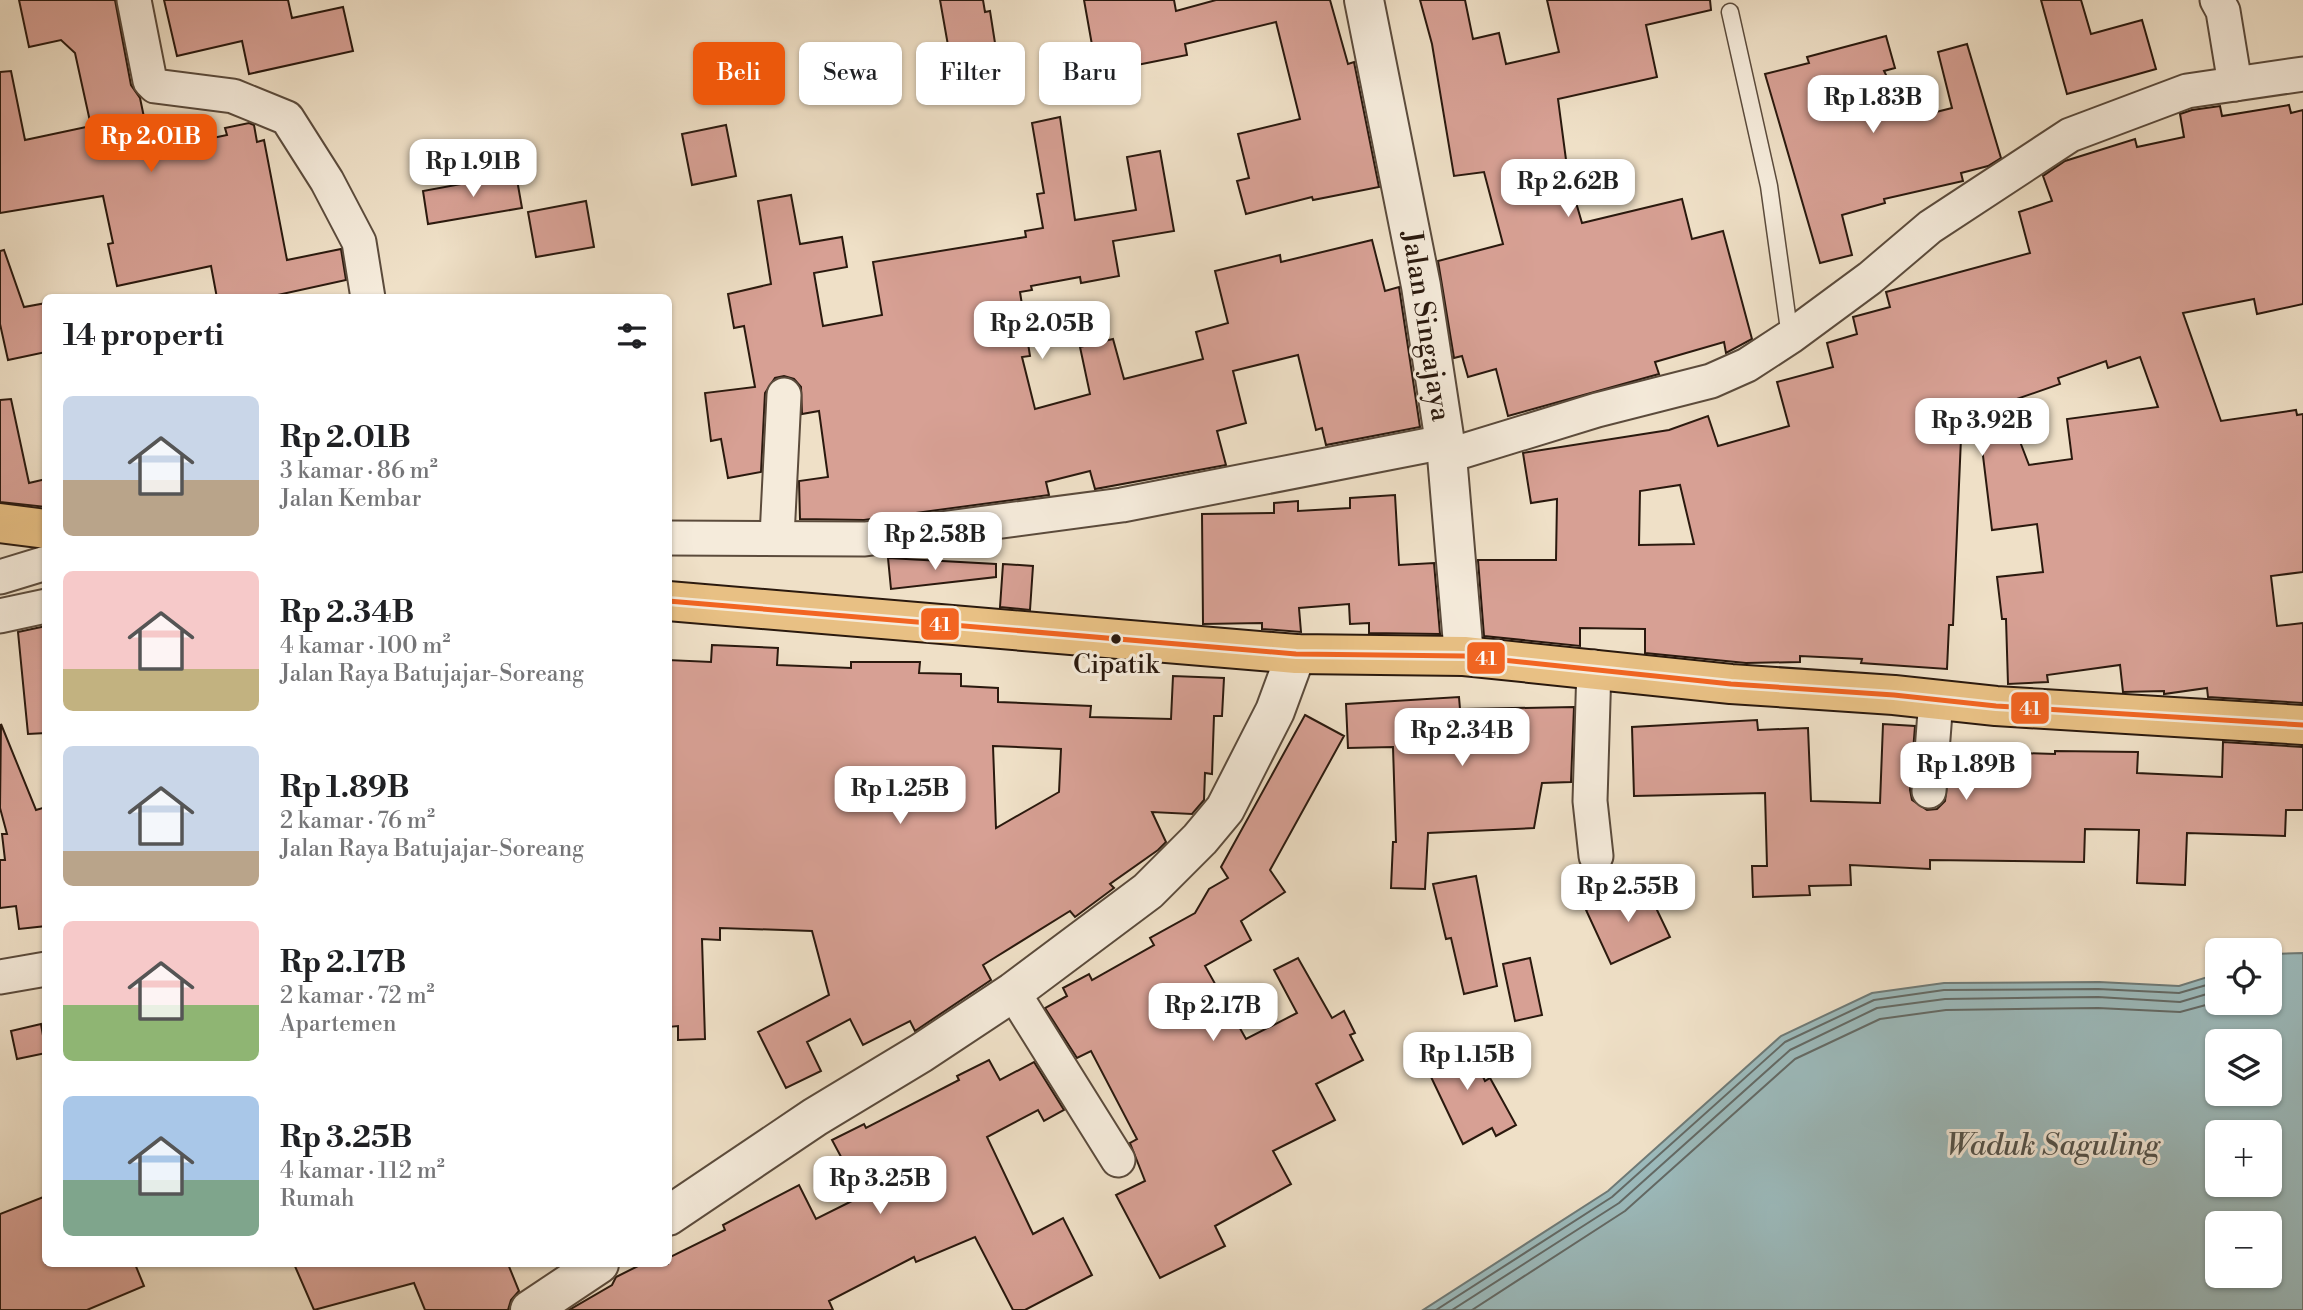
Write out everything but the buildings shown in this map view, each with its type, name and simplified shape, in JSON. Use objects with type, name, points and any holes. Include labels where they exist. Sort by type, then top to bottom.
[{"type":"highway","points":[[0,523],[42,528]]},
{"type":"highway","points":[[672,601],[1296,654],[1464,656],[1594,667],[1731,684],[1996,706],[2303,725]]},
{"type":"street","points":[[134,0],[150,81],[155,86],[233,96],[288,118],[327,181],[359,242],[367,294]]},
{"type":"street","name":"Jalan Singajaya","points":[[1364,0],[1421,286],[1446,449],[1464,656]]},
{"type":"street","points":[[2217,0],[2223,11],[2233,69]]},
{"type":"street","points":[[672,538],[865,539],[1122,505],[1446,449],[1712,381],[1747,365],[1790,337],[1870,278],[1940,220],[2070,135],[2187,91],[2233,69],[2303,74]]},
{"type":"street","points":[[776,537],[784,395]]},
{"type":"street","points":[[0,577],[42,564]]},
{"type":"street","points":[[0,616],[42,607]]},
{"type":"street","points":[[672,1213],[815,1117],[921,1053],[1013,992],[1148,891],[1200,839],[1225,809],[1275,711],[1296,654]]},
{"type":"street","points":[[1594,667],[1590,801],[1596,856]]},
{"type":"street","points":[[1929,790],[1936,699]]},
{"type":"street","points":[[0,977],[42,970]]},
{"type":"street","points":[[1013,992],[1118,1160]]},
{"type":"street","points":[[530,1310],[594,1267]]},
{"type":"lane","points":[[1730,12],[1769,186],[1790,337]]},
{"type":"water","name":"Waduk Saguling","points":[[2303,953],[2303,1310],[1423,1310],[1608,1191],[1781,1036],[1872,993],[1944,983],[2099,982],[2179,986],[2205,978],[2205,1015],[2282,1015],[2282,954]]},
{"type":"transit line","name":"41","points":[[672,601],[1296,654],[1464,656],[1731,684],[1894,695],[1996,706],[2303,725]]},
{"type":"place","name":"Cipatik","points":[[1116,639]]}]
